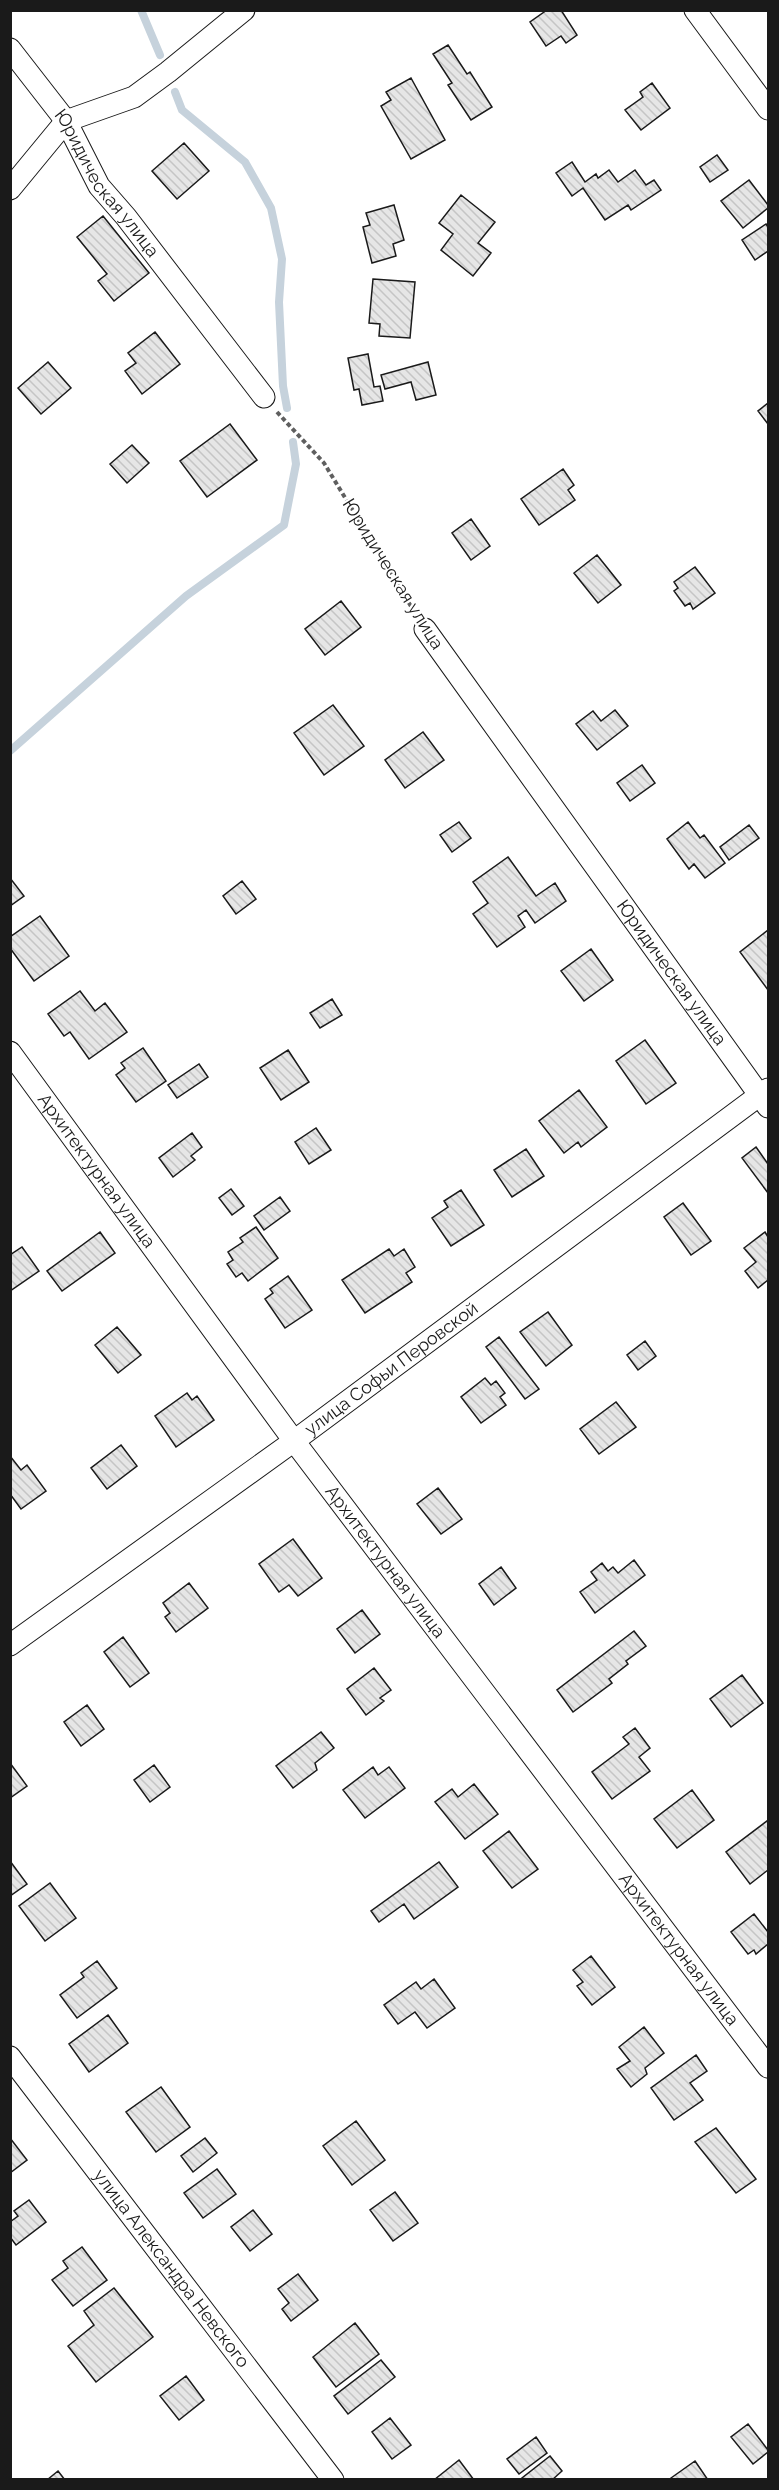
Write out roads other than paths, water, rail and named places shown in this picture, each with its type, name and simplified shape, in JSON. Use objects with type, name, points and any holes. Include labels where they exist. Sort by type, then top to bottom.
[{"type":"street","points":[[10,189],[66,121],[134,97],[244,10]]},
{"type":"street","points":[[695,10],[768,109]]},
{"type":"street","name":"Юридическая улица","points":[[10,49],[66,121],[99,186],[126,217],[264,397]]},
{"type":"street","name":"Юридическая улица","points":[[424,629],[766,1097]]},
{"type":"street","name":"Архитектурная улица","points":[[10,1052],[294,1441],[768,2067]]},
{"type":"street","name":"улица Софьи Перовской","points":[[10,1645],[766,1097]]},
{"type":"street","name":"улица Александра Невского","points":[[10,2057],[333,2480]]},
{"type":"waterway","points":[[141,10],[160,55]]},
{"type":"waterway","points":[[175,92],[182,110],[245,162],[271,208],[282,259],[279,302],[283,386],[287,408]]},
{"type":"waterway","points":[[10,751],[186,596],[284,525],[296,464],[293,442]]}]
